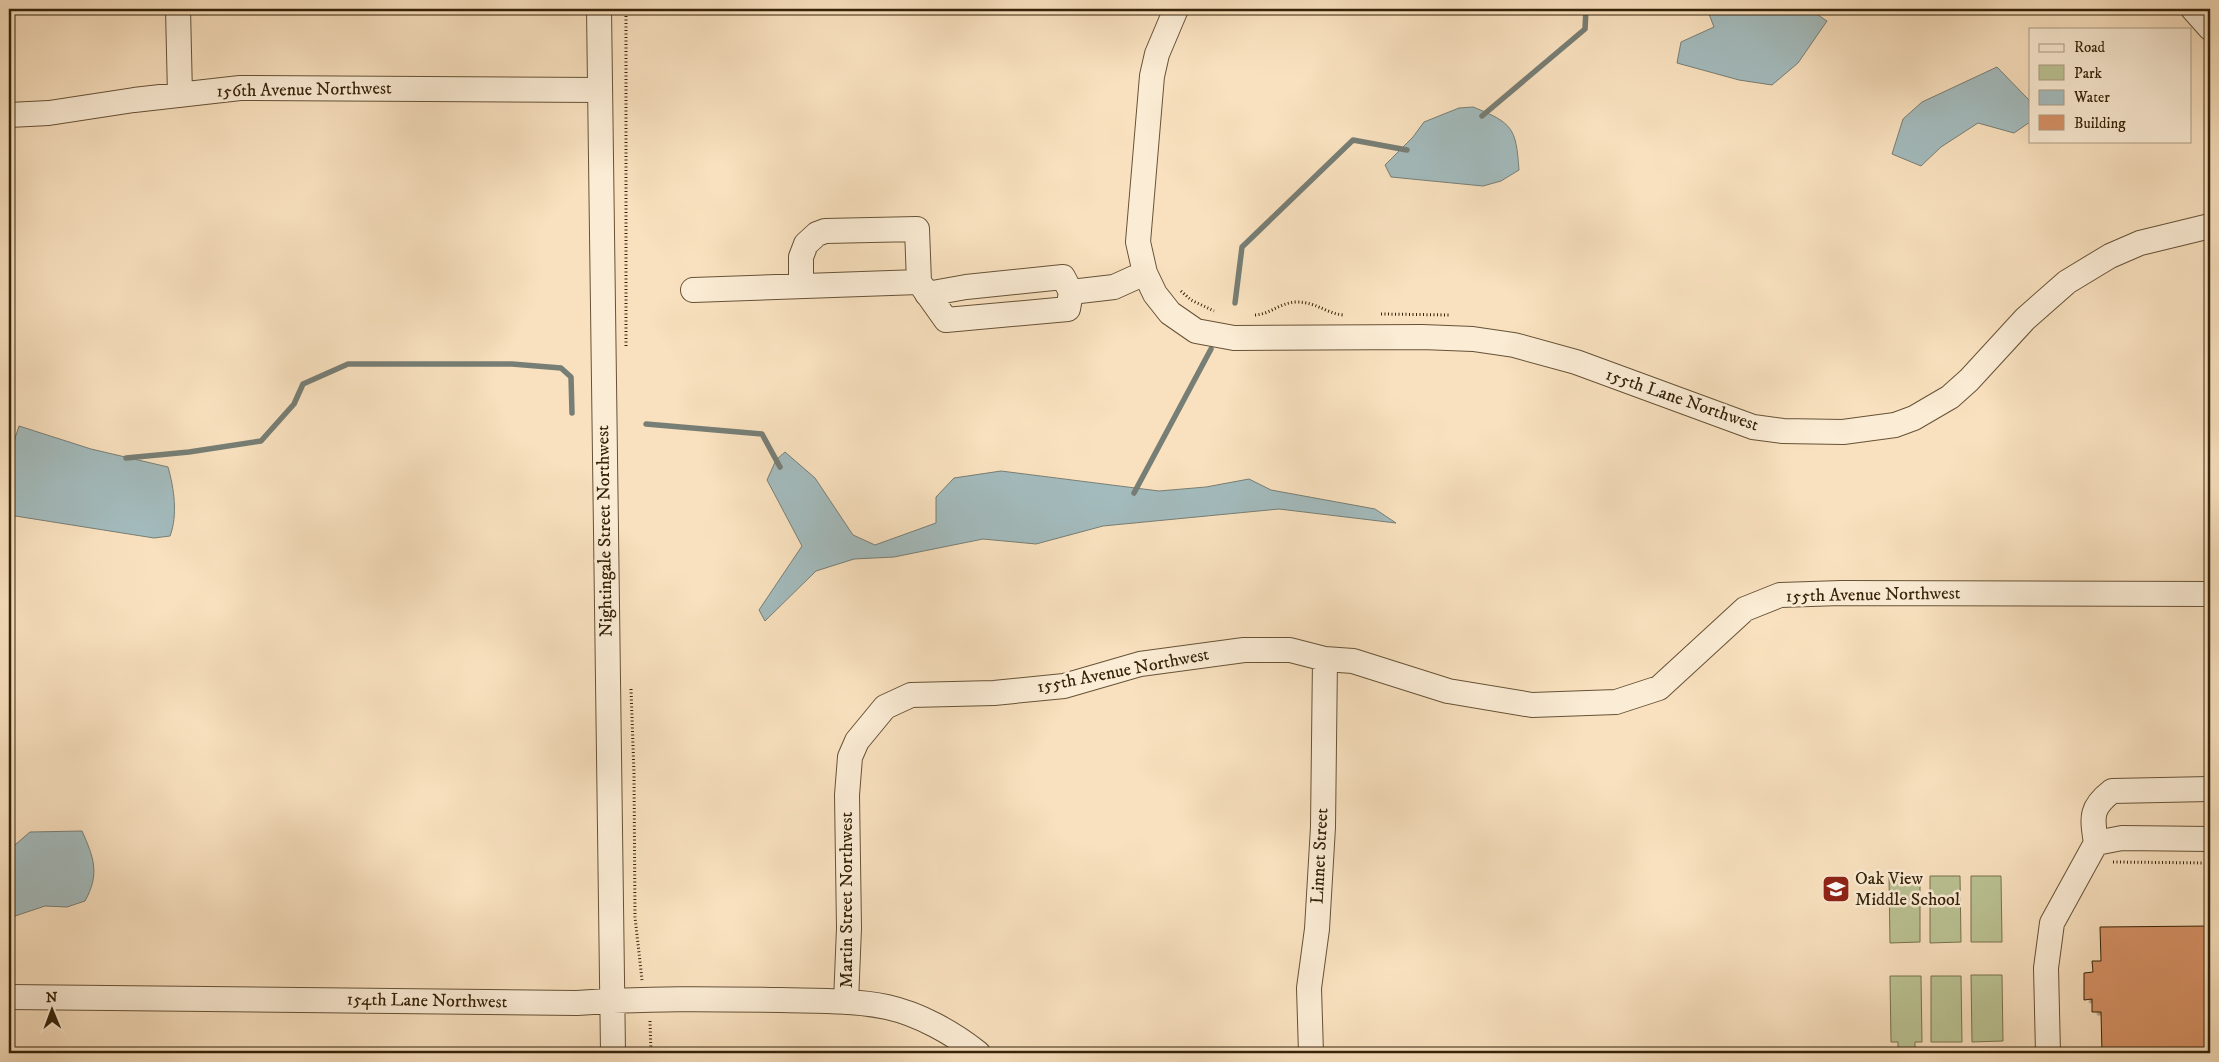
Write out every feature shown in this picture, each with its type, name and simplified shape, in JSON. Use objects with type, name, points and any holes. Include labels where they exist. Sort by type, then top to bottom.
[{"type":"street","points":[[178,9],[180,95]]},
{"type":"street","name":"Nightingale Street Northwest","points":[[600,9],[613,1053]]},
{"type":"street","name":"155th Lane Northwest","points":[[1176,9],[1157,54],[1152,76],[1138,242],[1145,273],[1155,294],[1170,313],[1196,332],[1234,338],[1422,337],[1473,339],[1514,345],[1576,362],[1753,427],[1814,432],[1869,430],[1895,425],[1914,418],[1950,397],[1970,380],[2051,295],[2085,270],[2140,243],[2210,226]]},
{"type":"street","points":[[2193,9],[2210,28]]},
{"type":"street","name":"156th Avenue Northwest","points":[[9,115],[49,113],[240,88],[600,90]]},
{"type":"street","points":[[693,290],[801,286],[923,288],[966,287],[1063,277],[1071,292],[1068,309],[946,320],[923,288],[918,229],[825,231],[806,244],[801,257],[801,286]]},
{"type":"street","points":[[1071,292],[1114,287],[1145,273]]},
{"type":"street","name":"155th Avenue Northwest","points":[[872,722],[885,707],[911,696],[994,693],[1064,686],[1140,664],[1244,650],[1290,650],[1325,659],[1353,661],[1448,691],[1532,705],[1616,702],[1659,688],[1746,609],[1780,595],[2210,594]]},
{"type":"street","name":"Linnet Street","points":[[1311,1053],[1310,988],[1317,929],[1323,827],[1325,659]]},
{"type":"street","name":"Martin Street Northwest","points":[[872,722],[857,741],[850,757],[847,795],[849,928],[846,1002],[888,1008],[922,1020],[964,1042],[978,1053]]},
{"type":"street","points":[[2048,1053],[2046,968],[2052,923],[2091,852],[2092,816],[2099,801],[2112,790],[2210,789]]},
{"type":"street","points":[[2091,852],[2122,838],[2210,839]]},
{"type":"street","name":"154th Lane Northwest","points":[[9,997],[577,1003],[654,998],[846,1002]]},
{"type":"path","points":[[626,9],[626,347]]},
{"type":"path","points":[[1177,287],[1191,300],[1217,312]]},
{"type":"path","points":[[1247,316],[1267,314],[1286,303],[1298,302],[1314,303],[1329,311],[1347,315]]},
{"type":"path","points":[[1380,314],[1458,316]]},
{"type":"path","points":[[631,680],[635,917],[642,975]]},
{"type":"path","points":[[2091,852],[2210,863]]},
{"type":"path","points":[[649,1016],[651,1053]]},
{"type":"green space","points":[[1930,876],[1960,876],[1961,942],[1930,943]]},
{"type":"green space","points":[[1971,876],[2001,876],[2002,942],[1971,942]]},
{"type":"green space","points":[[1889,877],[1920,877],[1920,942],[1890,943]]},
{"type":"green space","points":[[1971,975],[2002,975],[2003,1041],[1972,1042]]},
{"type":"green space","points":[[1890,976],[1921,976],[1922,1042],[1915,1042],[1915,1053],[1898,1053],[1898,1042],[1891,1042]]},
{"type":"green space","points":[[1931,976],[1961,976],[1962,1042],[1931,1042]]},
{"type":"water","points":[[1707,9],[1809,9],[1827,21],[1798,63],[1772,85],[1739,80],[1677,63],[1681,42],[1714,27]]},
{"type":"water","points":[[1997,67],[2029,100],[2029,123],[2014,133],[1978,123],[1941,147],[1921,166],[1892,154],[1903,119],[1922,102]]},
{"type":"water","points":[[1473,107],[1497,118],[1510,129],[1516,145],[1519,170],[1501,181],[1483,186],[1391,177],[1385,165],[1413,137],[1424,122],[1459,108]]},
{"type":"water","points":[[19,426],[91,449],[168,467],[174,502],[174,519],[170,536],[154,538],[9,515],[11,459]]},
{"type":"water","points":[[785,452],[815,478],[853,535],[875,545],[936,523],[936,497],[954,478],[1001,471],[1159,491],[1206,487],[1249,479],[1271,490],[1375,509],[1396,523],[1279,509],[1103,526],[1036,544],[983,539],[894,557],[854,559],[816,571],[765,621],[759,610],[802,546],[767,480],[776,460]]},
{"type":"water","points":[[82,831],[94,866],[93,882],[85,901],[67,907],[45,906],[9,918],[9,850],[30,832]]},
{"type":"building","points":[[2210,926],[2210,1053],[2102,1053],[2101,1012],[2092,1012],[2092,999],[2084,1000],[2084,973],[2093,972],[2092,961],[2101,961],[2100,927]]},
{"type":"waterway","points":[[1482,116],[1585,29],[1586,9]]},
{"type":"waterway","points":[[1235,303],[1242,247],[1353,140],[1407,150]]},
{"type":"waterway","points":[[1134,493],[1211,349]]},
{"type":"waterway","points":[[126,458],[189,452],[261,441],[294,404],[303,384],[348,364],[512,364],[561,368],[571,377],[572,413]]},
{"type":"waterway","points":[[646,424],[762,434],[780,467]]},
{"type":"place","name":"Oak View Middle School","points":[[1836,889]]}]
